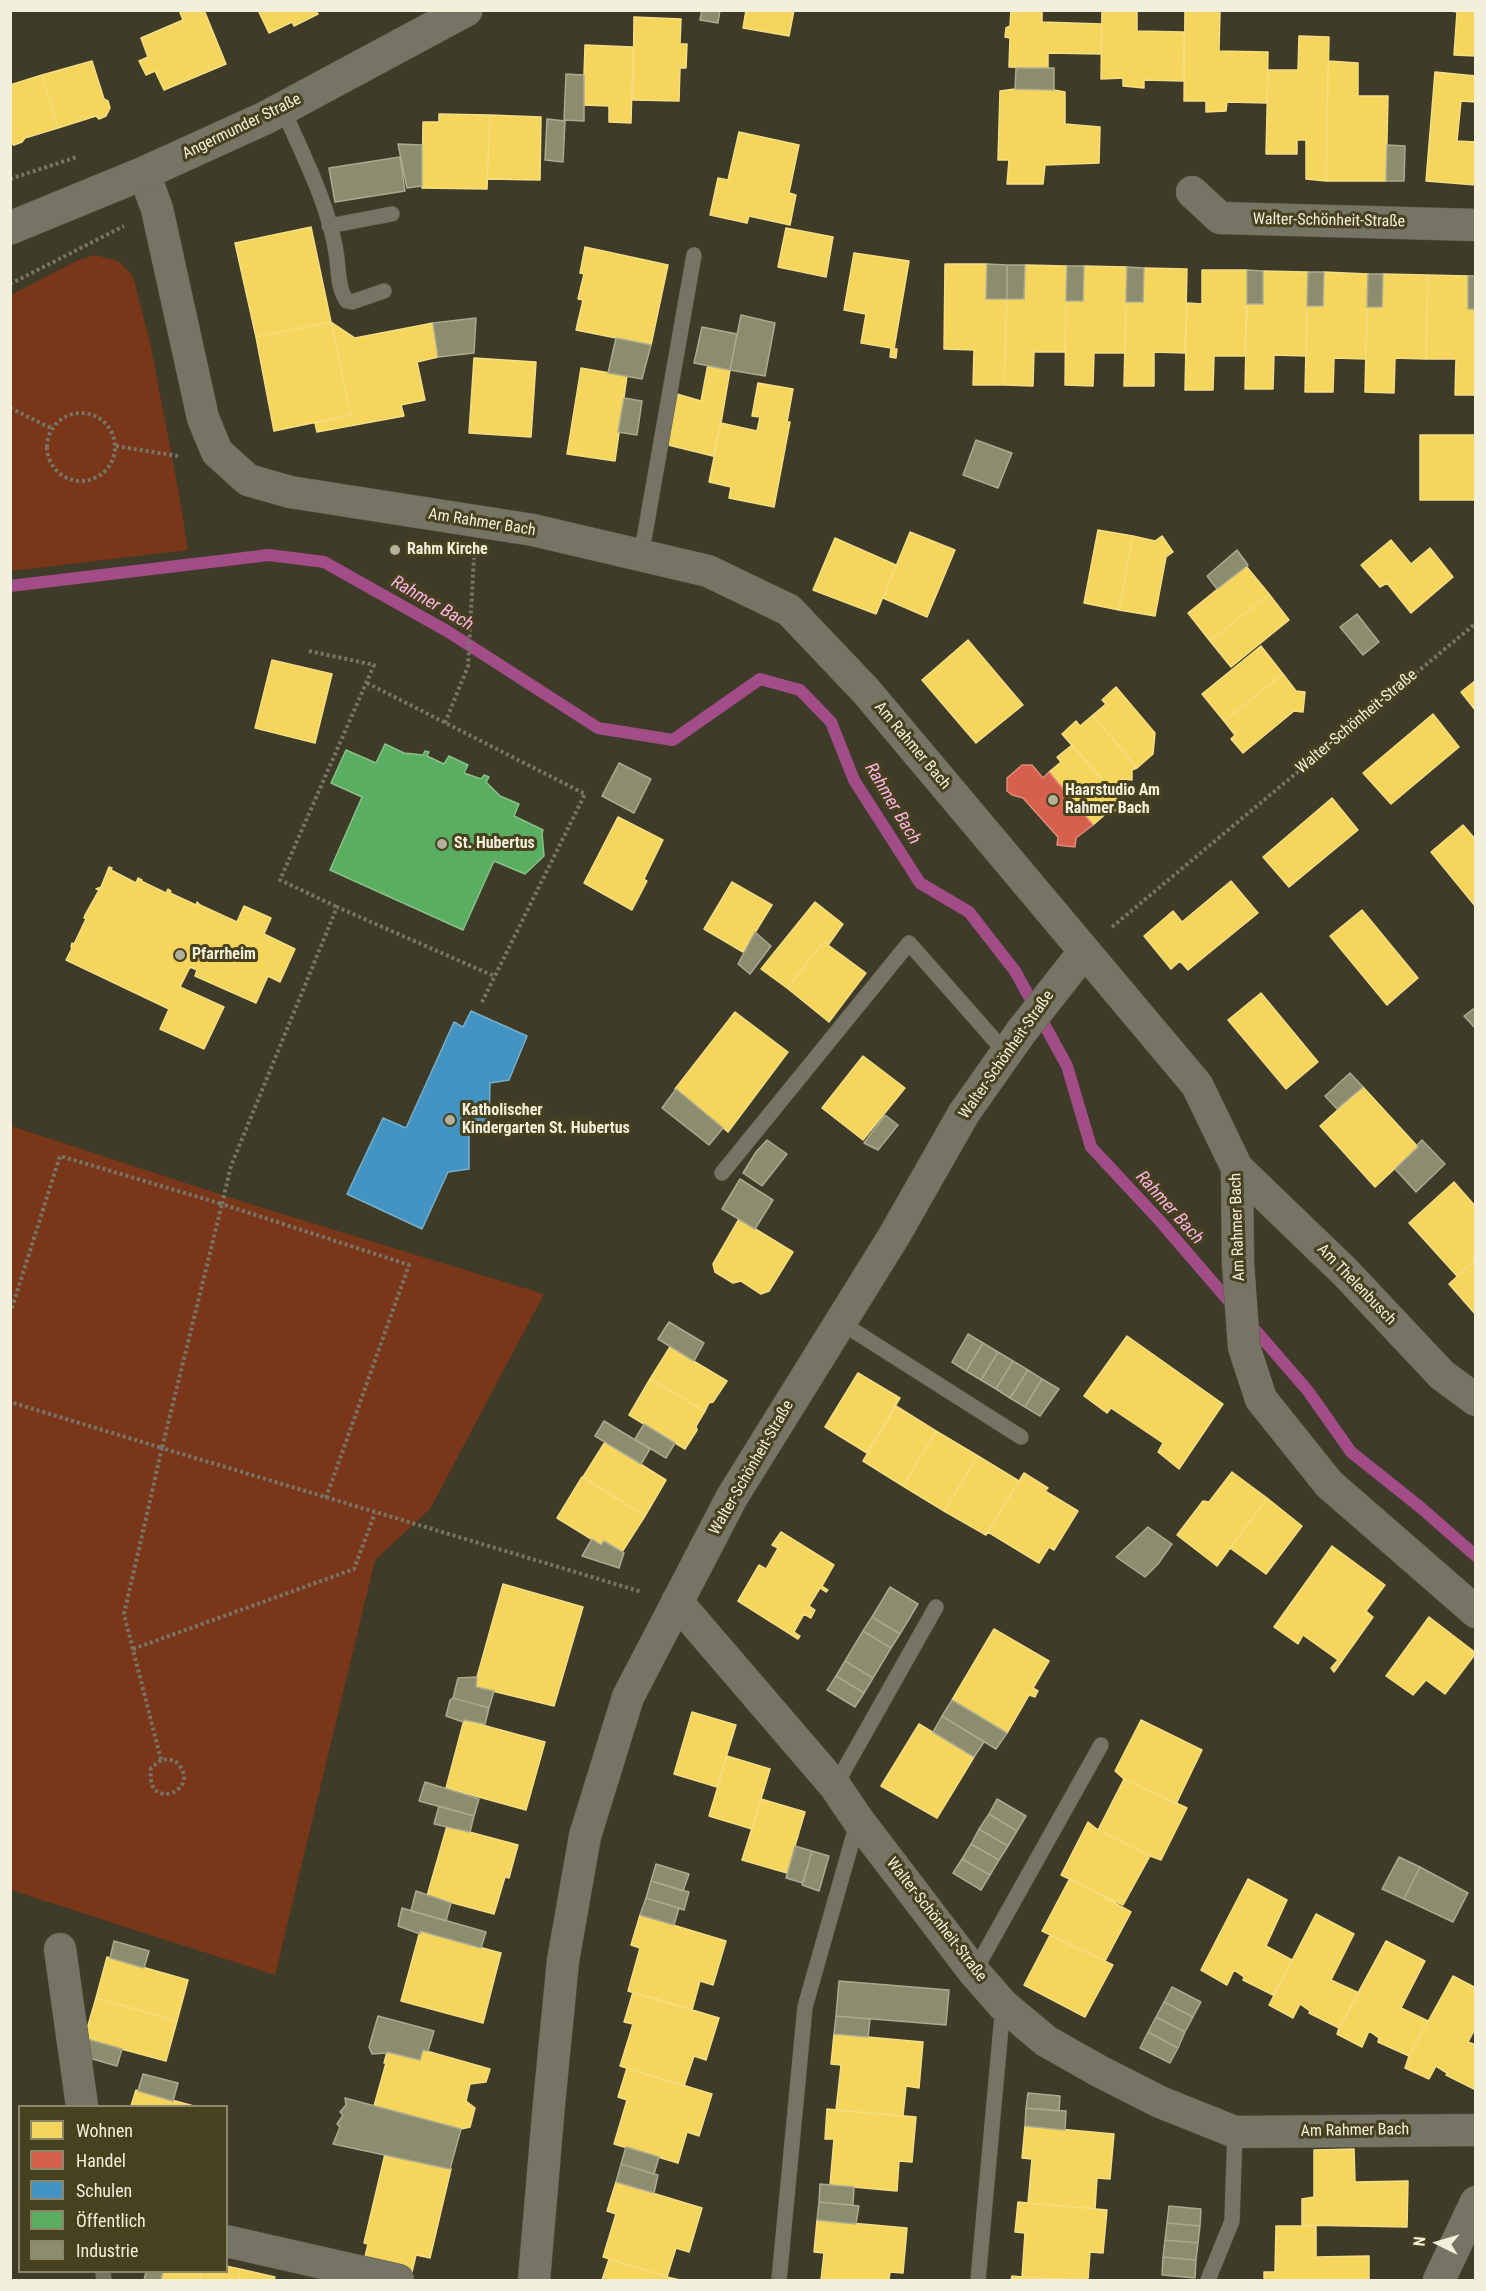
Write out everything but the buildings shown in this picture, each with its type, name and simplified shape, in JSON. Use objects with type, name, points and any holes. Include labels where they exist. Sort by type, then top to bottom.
[{"type":"main road","name":"Angermunder Straße","points":[[10,228],[144,173],[283,108],[466,10]]},
{"type":"street","name":"Am Rahmer Bach","points":[[144,173],[157,209],[203,418],[217,453],[248,480],[290,492],[533,530],[708,572],[789,610],[866,691],[1197,1085],[1237,1168],[1238,1263],[1244,1347],[1261,1399],[1329,1484],[1476,1612]]},
{"type":"street","name":"Walter-Schönheit-Straße","points":[[1192,192],[1220,218],[1476,225]]},
{"type":"street","name":"Walter-Schönheit-Straße","points":[[534,2280],[563,1961],[585,1836],[628,1697],[732,1497],[894,1236],[964,1113],[1013,1042],[1084,952]]},
{"type":"street","name":"Am Thelenbusch","points":[[1237,1168],[1345,1272],[1442,1375],[1476,1400]]},
{"type":"street","name":"Walter-Schönheit-Straße","points":[[677,1602],[835,1786],[858,1820],[974,1972],[1003,2005],[1046,2041],[1099,2071],[1160,2102],[1235,2133]]},
{"type":"street","points":[[60,1949],[82,2105]]},
{"type":"street","name":"Am Rahmer Bach","points":[[1235,2133],[1476,2130]]},
{"type":"street","points":[[1439,2280],[1476,2202]]},
{"type":"street","points":[[228,2241],[398,2280]]},
{"type":"lane","points":[[283,108],[321,199],[336,249],[342,295],[346,301],[352,302],[384,291]]},
{"type":"lane","points":[[329,226],[392,214]]},
{"type":"lane","points":[[641,556],[694,255]]},
{"type":"lane","points":[[722,1173],[909,944],[1013,1042]]},
{"type":"lane","points":[[840,1322],[1021,1437]]},
{"type":"lane","points":[[835,1786],[936,1607]]},
{"type":"lane","points":[[974,1972],[1101,1745]]},
{"type":"lane","points":[[779,2280],[806,2007],[858,1820]]},
{"type":"lane","points":[[978,2280],[1003,2005]]},
{"type":"lane","points":[[1208,2280],[1232,2221],[1235,2133]]},
{"type":"path","points":[[10,285],[157,209]]},
{"type":"path","points":[[10,408],[51,428]]},
{"type":"path","points":[[75,412],[98,416],[113,431],[116,455],[105,472],[89,481],[66,479],[50,464],[46,448],[51,428],[60,419],[75,412]]},
{"type":"path","points":[[116,446],[234,467]]},
{"type":"path","points":[[445,723],[468,666],[476,521]]},
{"type":"path","name":"Walter-Schönheit-Straße","points":[[1084,952],[1476,623]]},
{"type":"path","points":[[309,651],[374,665],[280,880],[494,976]]},
{"type":"path","points":[[367,683],[585,794],[481,1004]]},
{"type":"path","points":[[160,1760],[124,1614],[231,1166],[336,907]]},
{"type":"path","points":[[10,1314],[60,1156],[222,1204],[408,1265],[326,1498]]},
{"type":"path","points":[[10,1402],[677,1602]]},
{"type":"path","points":[[133,1649],[354,1569],[375,1513]]},
{"type":"path","points":[[171,1759],[178,1763],[184,1772],[184,1783],[177,1792],[165,1795],[155,1790],[149,1780],[151,1768],[160,1760],[171,1759]]},
{"type":"shaded area","points":[[95,255],[118,261],[133,276],[151,347],[188,550],[11,571],[11,295],[76,261]]},
{"type":"shaded area","points":[[11,1126],[253,1205],[544,1294],[430,1509],[375,1560],[275,1975],[11,1890]]},
{"type":"waterway","name":"Rahmer Bach","points":[[10,586],[269,555],[324,562],[447,631],[598,728],[673,740],[760,679],[800,690],[831,722],[854,780],[920,883],[969,912],[1015,971],[1067,1066],[1091,1147],[1160,1221],[1234,1307]]},
{"type":"waterway","name":"Rahmer Bach","points":[[1250,1324],[1308,1391],[1351,1452],[1420,1507],[1476,1556]]},
{"type":"place","name":"Rahm Kirche","points":[[395,550]]},
{"type":"place","name":"Haarstudio Am Rahmer Bach","points":[[1053,800]]},
{"type":"place","name":"St. Hubertus","points":[[442,844]]},
{"type":"place","name":"Pfarrheim","points":[[180,955]]},
{"type":"place","name":"Katholischer Kindergarten St. Hubertus","points":[[450,1120]]}]
